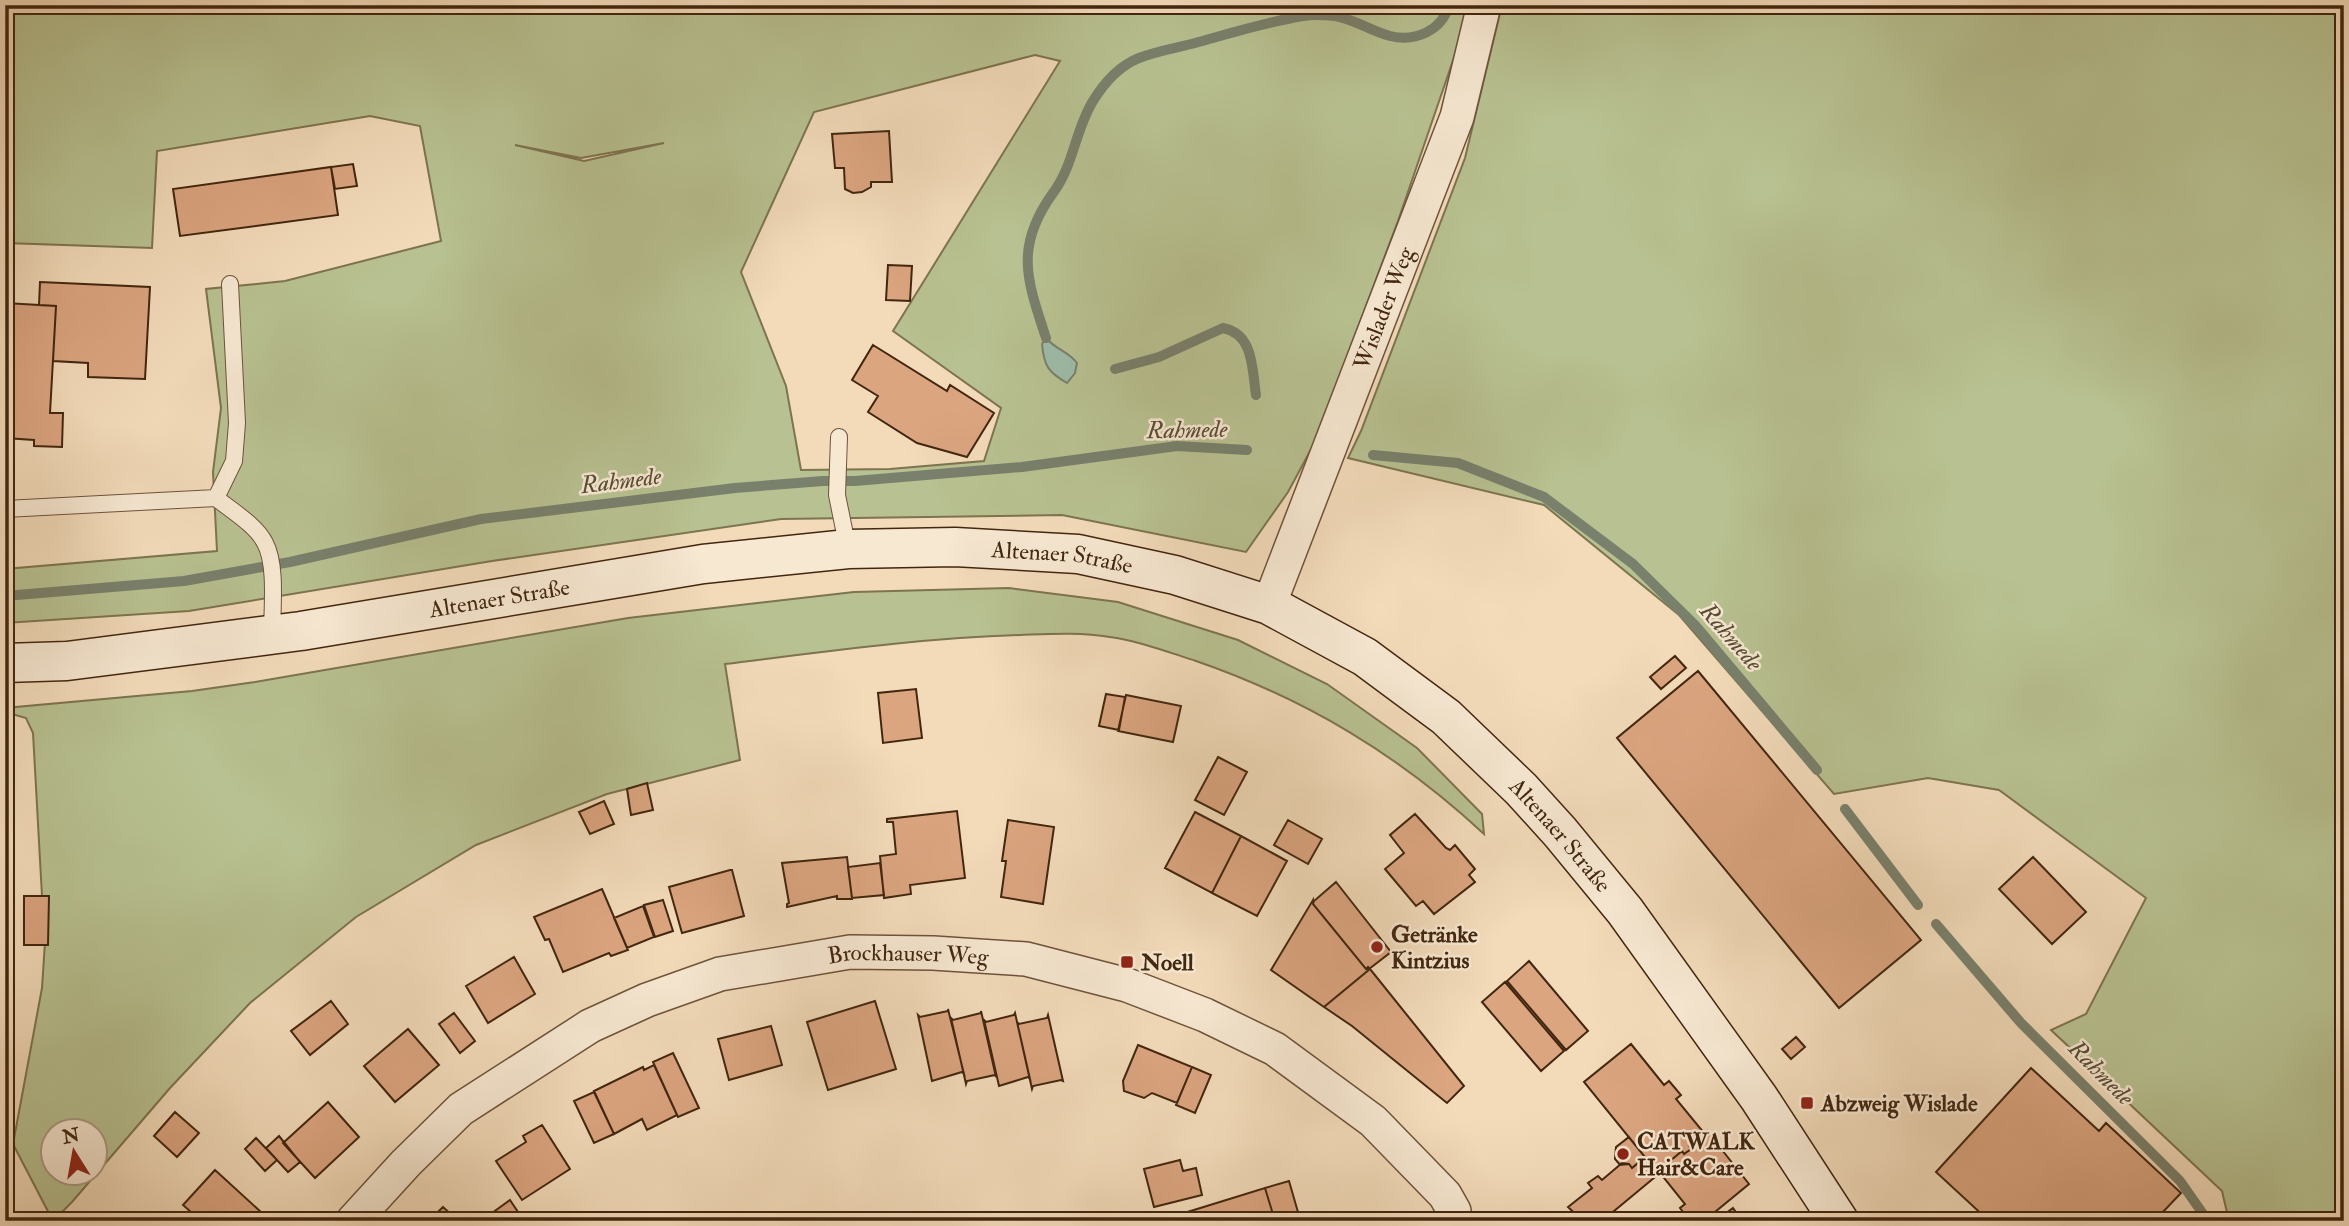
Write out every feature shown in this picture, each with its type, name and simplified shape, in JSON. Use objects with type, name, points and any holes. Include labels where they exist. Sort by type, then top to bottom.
[{"type":"main road","name":"Altenaer Straße","points":[[5,663],[67,661],[272,635],[703,564],[848,549],[955,547],[1078,554],[1175,575],[1269,605],[1365,657],[1447,717],[1521,789],[1625,911],[1759,1098],[1839,1221]]},
{"type":"street","name":"Wislader Weg","points":[[1269,605],[1457,117],[1484,5]]},
{"type":"street","name":"Brockhauser Weg","points":[[353,1221],[406,1163],[461,1109],[590,1026],[647,1000],[720,974],[850,952],[933,953],[1026,959],[1127,985],[1205,1015],[1275,1049],[1373,1121],[1445,1195],[1454,1211],[1455,1221]]},
{"type":"lane","points":[[216,498],[234,461],[237,424],[230,284]]},
{"type":"lane","points":[[839,437],[837,495],[848,549]]},
{"type":"lane","points":[[5,509],[216,498],[265,541],[271,568],[272,635]]},
{"type":"green space","points":[[5,5],[1472,5],[1398,221],[1315,442],[1288,492],[1246,552],[1062,515],[781,519],[492,561],[189,611],[5,623],[5,569],[217,551],[213,472],[221,408],[206,289],[285,281],[441,241],[420,126],[370,116],[157,151],[152,248],[5,243]],"holes":[[[1035,55],[1060,61],[893,331],[1001,408],[984,461],[890,469],[801,470],[786,386],[741,272],[814,112]],[[664,143],[584,161],[515,145],[581,158]]]},
{"type":"green space","points":[[1502,5],[2344,5],[2344,1221],[2229,1221],[2222,1191],[2051,1030],[2086,1014],[2146,898],[1999,790],[1928,778],[1834,794],[1679,615],[1544,505],[1348,458],[1361,431],[1465,158]]},
{"type":"green space","points":[[1009,588],[1118,602],[1238,640],[1327,684],[1417,748],[1482,814],[1484,834],[1419,779],[1349,732],[1313,712],[1236,676],[1132,641],[1076,634],[946,639],[725,664],[740,760],[607,794],[476,845],[356,917],[250,1003],[170,1088],[108,1160],[108,1118],[38,1118],[38,1188],[84,1188],[53,1221],[13,1144],[42,988],[48,896],[42,896],[33,733],[26,718],[5,712],[5,708],[192,691],[255,682],[628,618],[854,592]]},
{"type":"shaded area","points":[[1046,338],[1077,363],[1075,373],[1067,383],[1051,372],[1046,363],[1042,344]]},
{"type":"building","points":[[889,131],[892,182],[871,182],[871,187],[862,192],[853,193],[845,189],[844,168],[835,168],[832,134]]},
{"type":"building","points":[[353,164],[357,186],[335,189],[331,167]]},
{"type":"building","points":[[331,167],[338,215],[180,236],[173,189]]},
{"type":"building","points":[[888,265],[912,266],[910,301],[886,300]]},
{"type":"building","points":[[40,282],[150,287],[145,379],[88,377],[88,363],[53,361],[56,306],[39,305]]},
{"type":"building","points":[[5,303],[56,306],[50,413],[63,413],[62,447],[34,446],[34,440],[5,438]]},
{"type":"building","points":[[873,345],[947,391],[950,385],[994,413],[967,457],[917,443],[868,412],[878,396],[852,380]]},
{"type":"building","points":[[1675,656],[1686,668],[1661,689],[1650,677]]},
{"type":"building","points":[[1698,671],[1921,940],[1839,1008],[1617,738]]},
{"type":"building","points":[[916,689],[922,738],[883,743],[878,693]]},
{"type":"building","points":[[1106,694],[1125,697],[1119,730],[1099,726]]},
{"type":"building","points":[[1126,695],[1181,706],[1173,742],[1118,731]]},
{"type":"building","points":[[1218,757],[1247,772],[1224,815],[1195,800]]},
{"type":"building","points":[[647,783],[653,810],[631,815],[627,789]]},
{"type":"building","points":[[604,801],[614,824],[590,834],[579,812]]},
{"type":"building","points":[[957,811],[965,878],[910,885],[911,894],[884,898],[880,856],[896,854],[893,822],[887,822],[887,819]]},
{"type":"building","points":[[1195,812],[1241,836],[1212,893],[1165,868]]},
{"type":"building","points":[[1415,814],[1446,848],[1450,850],[1455,845],[1475,869],[1469,875],[1475,882],[1434,914],[1423,901],[1416,906],[1385,869],[1404,853],[1390,835]]},
{"type":"building","points":[[1008,820],[1054,827],[1043,904],[1001,897],[1006,861],[1002,861]]},
{"type":"building","points":[[1288,820],[1322,839],[1308,864],[1274,845]]},
{"type":"building","points":[[1241,836],[1287,861],[1257,916],[1212,893]]},
{"type":"building","points":[[847,857],[852,899],[837,899],[837,896],[787,907],[789,903],[782,863]]},
{"type":"building","points":[[2033,857],[2086,912],[2052,944],[1999,889]]},
{"type":"building","points":[[880,863],[884,895],[852,898],[848,867]]},
{"type":"building","points":[[732,870],[744,916],[682,933],[669,887]]},
{"type":"building","points":[[1336,882],[1391,952],[1369,969],[1366,969],[1313,904]]},
{"type":"building","points":[[602,889],[628,950],[611,956],[609,953],[563,972],[549,939],[545,940],[534,917]]},
{"type":"building","points":[[24,896],[49,896],[48,945],[24,945]]},
{"type":"building","points":[[663,900],[673,931],[655,937],[644,905]]},
{"type":"building","points":[[1313,900],[1313,904],[1366,969],[1370,969],[1324,1007],[1271,970]]},
{"type":"building","points":[[643,906],[654,937],[627,948],[614,918]]},
{"type":"building","points":[[514,957],[535,994],[488,1023],[466,986]]},
{"type":"building","points":[[1529,961],[1588,1031],[1566,1050],[1507,981]]},
{"type":"building","points":[[1370,969],[1464,1086],[1447,1103],[1352,1026],[1324,1007]]},
{"type":"building","points":[[1505,982],[1564,1051],[1541,1071],[1482,1002]]},
{"type":"building","points":[[331,1001],[348,1024],[310,1055],[291,1031]]},
{"type":"building","points":[[875,1001],[896,1069],[828,1090],[807,1022]]},
{"type":"building","points":[[948,1009],[964,1074],[962,1072],[932,1081],[918,1015],[920,1017]]},
{"type":"building","points":[[981,1011],[996,1077],[995,1075],[967,1081],[966,1084],[951,1018],[953,1020]]},
{"type":"building","points":[[454,1013],[475,1041],[460,1053],[439,1024]]},
{"type":"building","points":[[1015,1013],[1030,1079],[1028,1077],[999,1086],[984,1020],[986,1022]]},
{"type":"building","points":[[1048,1015],[1063,1081],[1033,1086],[1032,1089],[1017,1022],[1019,1024],[1047,1018]]},
{"type":"building","points":[[771,1026],[782,1065],[729,1080],[718,1039]]},
{"type":"building","points":[[408,1029],[439,1065],[395,1102],[364,1066]]},
{"type":"building","points":[[1796,1037],[1805,1047],[1791,1059],[1782,1049]]},
{"type":"building","points":[[1631,1044],[1664,1085],[1669,1081],[1681,1095],[1676,1099],[1704,1133],[1689,1146],[1691,1149],[1684,1154],[1682,1151],[1664,1166],[1666,1168],[1602,1221],[1583,1221],[1568,1207],[1592,1188],[1588,1183],[1598,1176],[1602,1180],[1622,1163],[1629,1164],[1632,1168],[1645,1157],[1584,1082]]},
{"type":"building","points":[[1138,1045],[1192,1067],[1177,1103],[1152,1093],[1144,1098],[1124,1091],[1123,1081]]},
{"type":"building","points":[[673,1053],[699,1108],[678,1117],[653,1062]]},
{"type":"building","points":[[654,1065],[677,1115],[647,1130],[642,1119],[614,1134],[594,1091],[643,1067],[644,1070]]},
{"type":"building","points":[[1192,1067],[1211,1075],[1195,1113],[1176,1105]]},
{"type":"building","points":[[2031,1068],[2099,1131],[2106,1123],[2181,1193],[2160,1215],[2166,1221],[1985,1221],[1987,1219],[1936,1172]]},
{"type":"building","points":[[594,1092],[614,1134],[594,1143],[574,1101]]},
{"type":"building","points":[[328,1102],[359,1137],[315,1178],[283,1143]]},
{"type":"building","points":[[175,1112],[199,1133],[177,1157],[154,1136]]},
{"type":"building","points":[[542,1125],[570,1169],[522,1200],[496,1161],[526,1142],[523,1136]]},
{"type":"building","points":[[1707,1131],[1749,1184],[1704,1221],[1690,1221],[1680,1208],[1685,1204],[1664,1178],[1670,1173],[1664,1166],[1682,1151],[1684,1154],[1691,1149],[1689,1146]]},
{"type":"building","points":[[279,1136],[300,1162],[288,1172],[266,1148]]},
{"type":"building","points":[[1629,1137],[1645,1157],[1632,1168],[1629,1164],[1620,1165],[1615,1159],[1616,1147]]},
{"type":"building","points":[[256,1138],[277,1160],[265,1171],[245,1149]]},
{"type":"building","points":[[1180,1160],[1183,1171],[1196,1168],[1202,1195],[1154,1207],[1144,1169]]},
{"type":"building","points":[[215,1170],[262,1213],[255,1221],[201,1221],[183,1205]]},
{"type":"building","points":[[1289,1181],[1300,1219],[1275,1221],[1265,1188]]},
{"type":"building","points":[[1265,1188],[1275,1221],[1183,1221],[1181,1214]]},
{"type":"building","points":[[510,1200],[524,1221],[497,1221],[492,1213]]},
{"type":"building","points":[[443,1207],[458,1221],[434,1221],[432,1218]]},
{"type":"building","points":[[1733,1208],[1741,1219],[1716,1221]]},
{"type":"waterway","points":[[1046,338],[1030,281],[1028,264],[1033,230],[1066,171],[1087,112],[1102,88],[1119,70],[1152,53],[1307,15],[1335,16],[1390,36],[1418,36],[1434,28],[1449,5]]},
{"type":"waterway","points":[[1115,369],[1159,357],[1223,328],[1241,337],[1246,345],[1250,354],[1256,395]]},
{"type":"waterway","name":"Rahmede","points":[[5,596],[184,581],[290,562],[481,519],[735,488],[1022,467],[1177,446],[1247,450]]},
{"type":"waterway","name":"Rahmede","points":[[1373,455],[1458,463],[1544,497],[1633,564],[1695,625],[1817,770]]},
{"type":"waterway","name":"Rahmede","points":[[1845,809],[1918,905]]},
{"type":"waterway","name":"Rahmede","points":[[1936,924],[2021,1023],[2180,1181],[2208,1221]]},
{"type":"place","name":"Getränke Kintzius","points":[[1377,947]]},
{"type":"place","name":"Noell","points":[[1127,962]]},
{"type":"place","name":"Abzweig Wislade","points":[[1807,1103]]},
{"type":"place","name":"CATWALK Hair&Care","points":[[1623,1154]]}]
